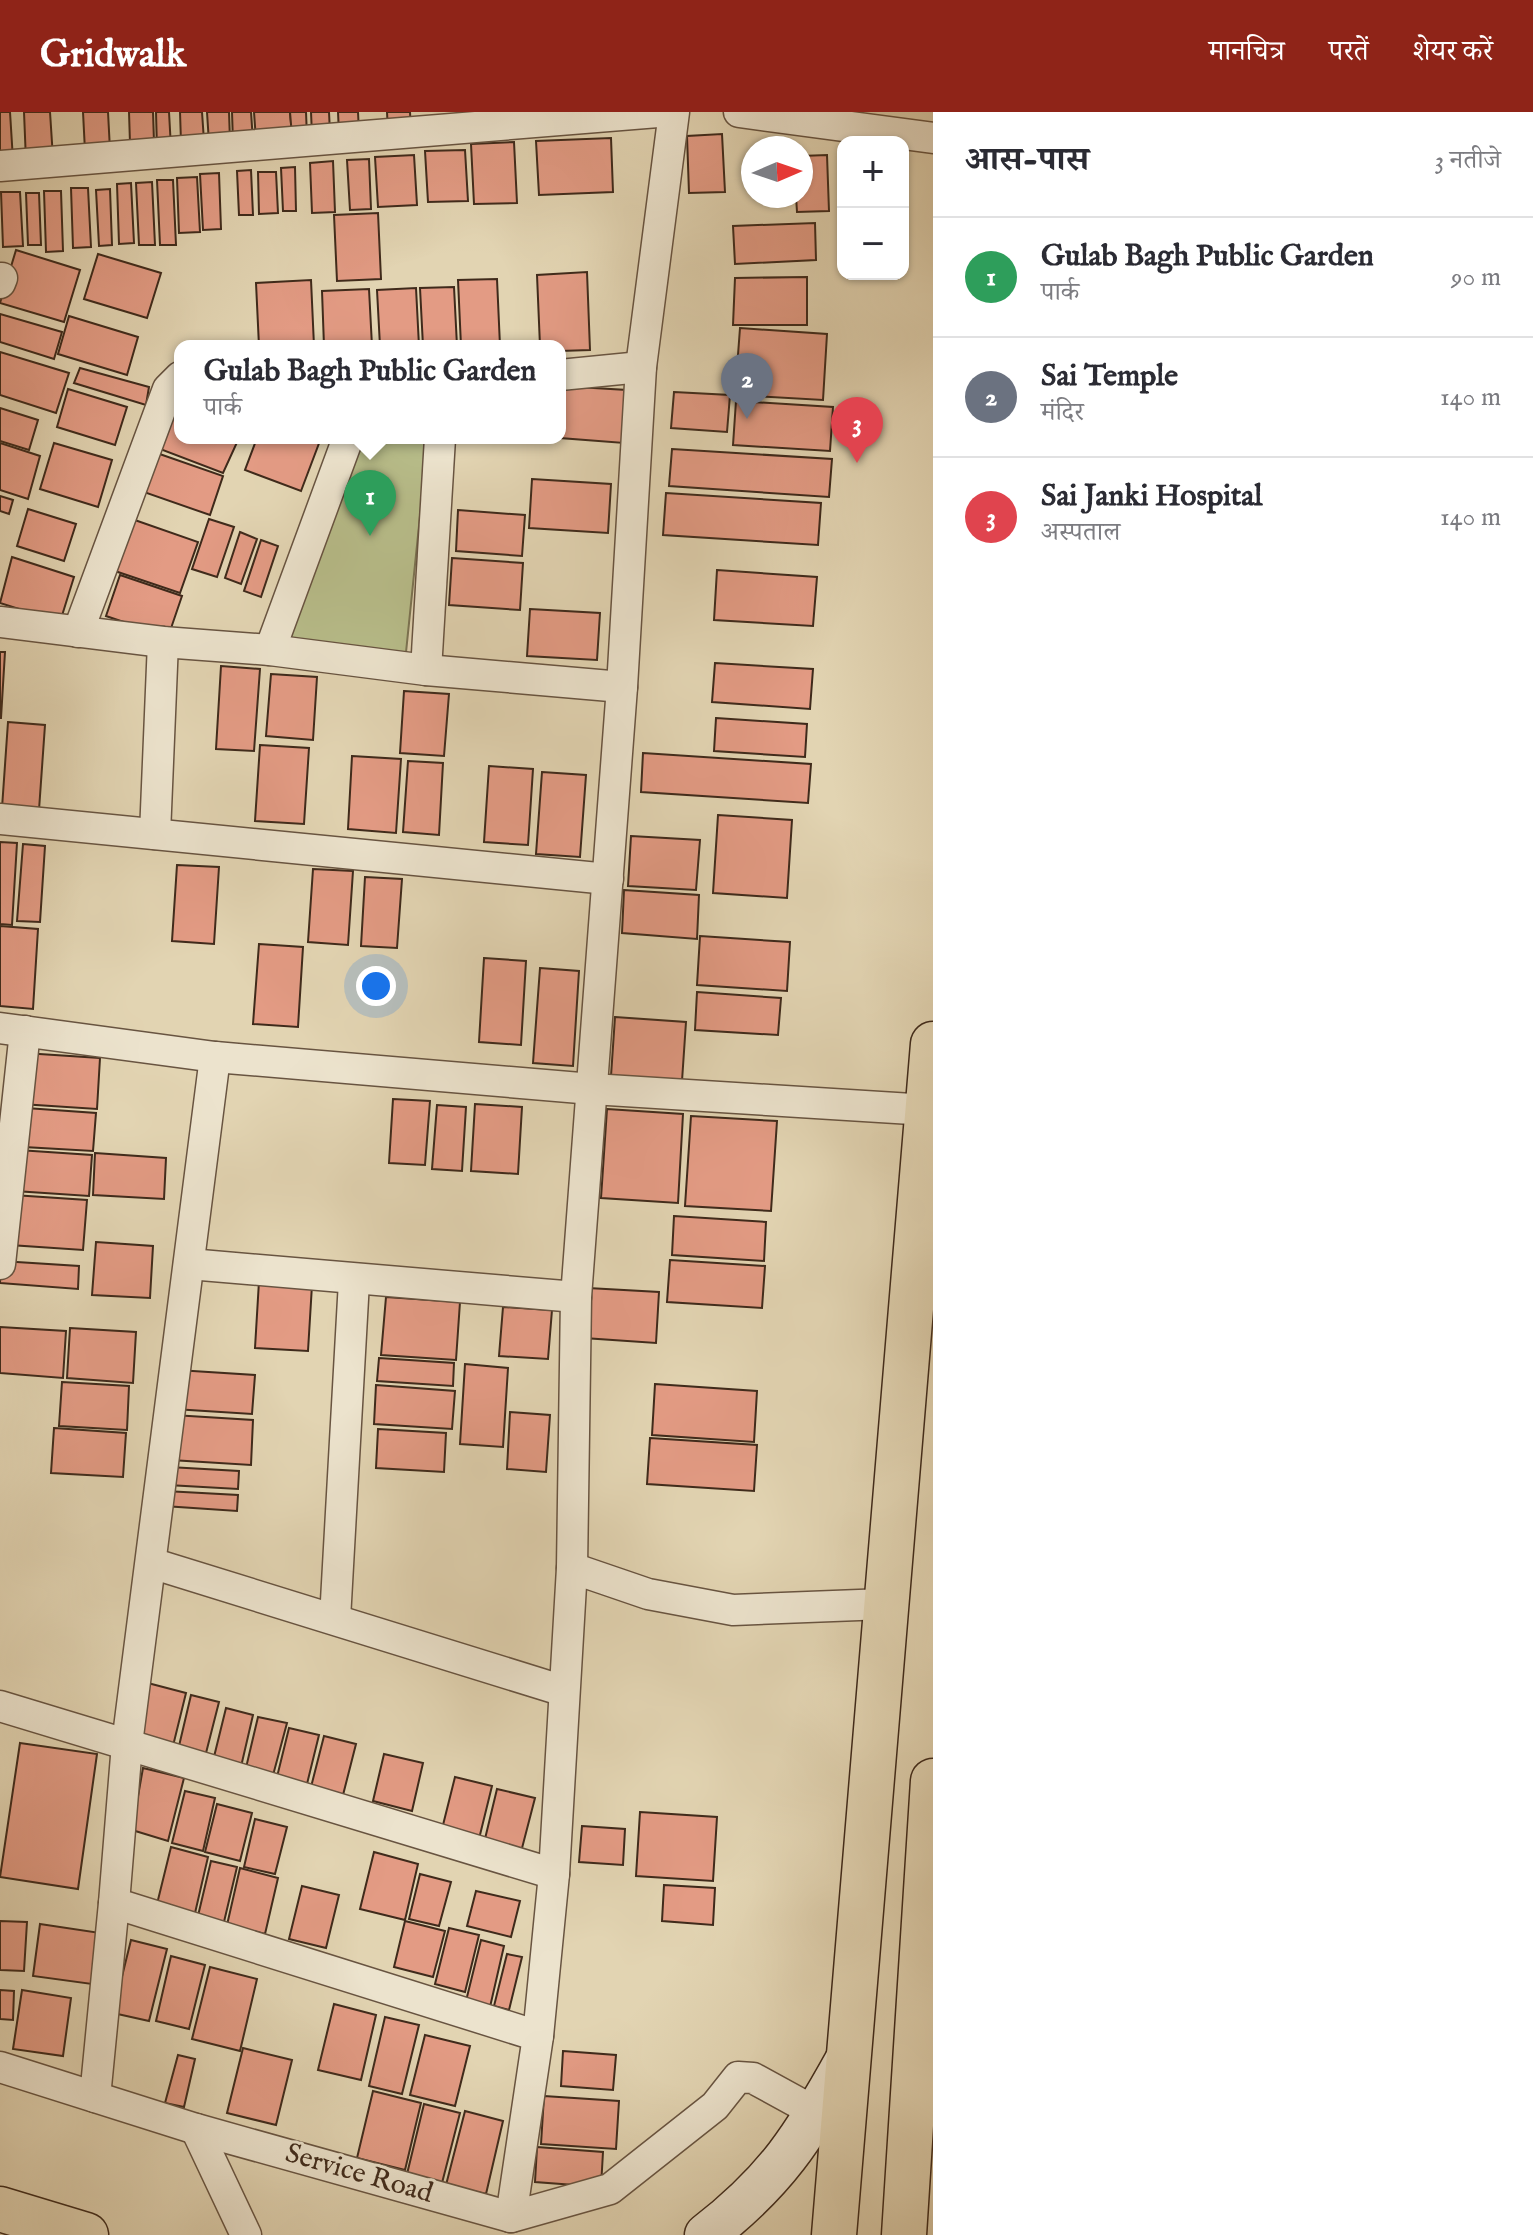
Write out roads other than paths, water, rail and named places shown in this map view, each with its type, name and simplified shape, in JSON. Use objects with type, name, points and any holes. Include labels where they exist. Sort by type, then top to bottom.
[{"type":"main road","points":[[834,2235],[846,2061],[933,1044]]},
{"type":"main road","points":[[914,2216],[932,1806]]},
{"type":"main road","points":[[0,2209],[86,2235]]},
{"type":"street","points":[[0,166],[658,112]]},
{"type":"street","points":[[674,112],[641,367],[622,687],[576,1297],[572,1568],[554,1874],[538,2036],[511,2217],[610,2189],[715,2106],[738,2077],[753,2078],[817,2113]]},
{"type":"street","points":[[739,112],[933,138]]},
{"type":"street","points":[[566,374],[641,367]]},
{"type":"street","points":[[78,632],[168,389],[174,383]]},
{"type":"street","points":[[270,650],[346,444]]},
{"type":"street","points":[[426,670],[440,444]]},
{"type":"street","points":[[0,622],[163,642],[270,650],[426,670],[622,687]]},
{"type":"street","points":[[155,834],[163,642]]},
{"type":"street","points":[[0,819],[608,879]]},
{"type":"street","points":[[0,1264],[13,1030],[215,1057],[592,1089],[928,1110]]},
{"type":"street","points":[[95,2097],[127,1744],[215,1057]]},
{"type":"street","points":[[189,1264],[354,1281],[576,1297]]},
{"type":"street","points":[[335,1619],[354,1281]]},
{"type":"street","points":[[151,1563],[564,1691]]},
{"type":"street","points":[[572,1568],[648,1594],[733,1610],[885,1604]]},
{"type":"street","points":[[0,1706],[554,1874]]},
{"type":"street","points":[[114,1903],[538,2036]]},
{"type":"street","points":[[706,2235],[749,2201],[803,2138],[846,2061]]},
{"type":"street","name":"Service Road","points":[[0,2067],[196,2129],[511,2217]]},
{"type":"street","points":[[196,2129],[246,2235]]},
{"type":"place","name":"Sai Temple","points":[[747,419]]},
{"type":"place","name":"Sai Janki Hospital","points":[[857,463]]},
{"type":"place","name":"Gulab Bagh Public Garden","points":[[370,536]]}]
